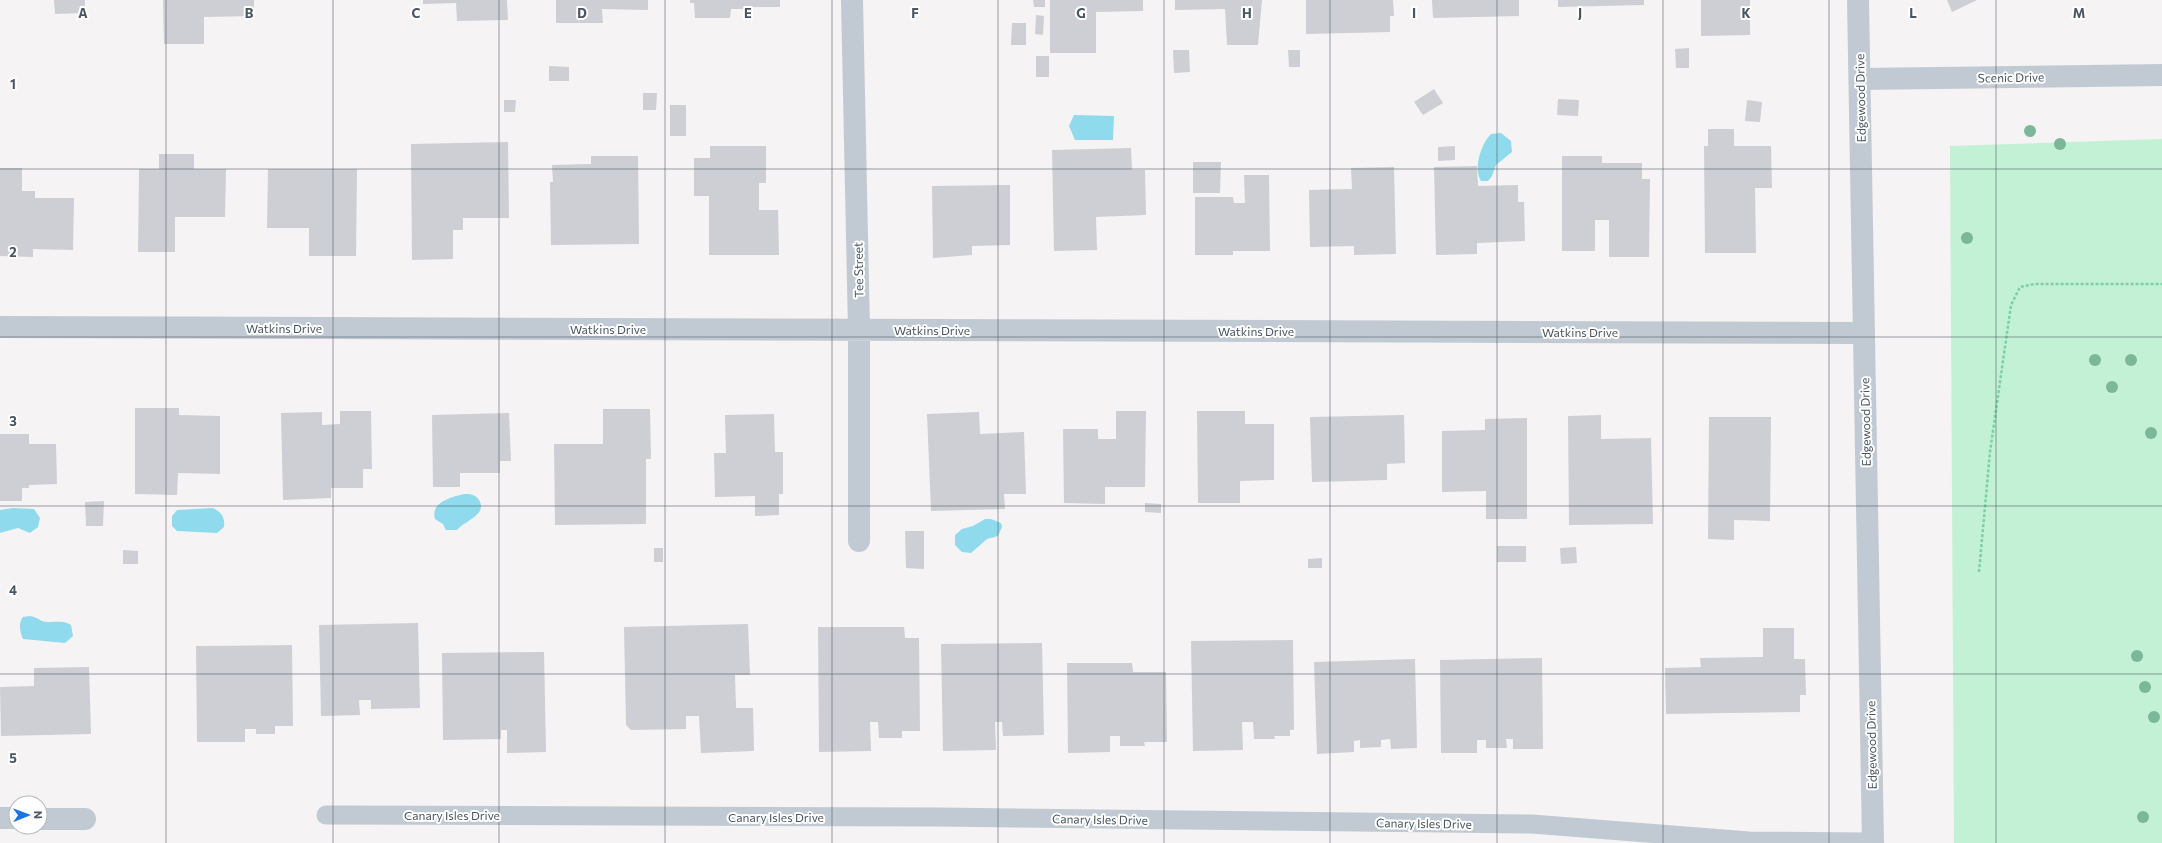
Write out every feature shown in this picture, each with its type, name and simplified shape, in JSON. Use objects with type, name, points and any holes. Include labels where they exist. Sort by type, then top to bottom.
[{"type":"street","name":"Tee Street","points":[[852,0],[859,330],[859,541]]},
{"type":"street","name":"Edgewood Drive","points":[[1858,0],[1873,842]]},
{"type":"street","name":"Scenic Drive","points":[[1860,78],[2162,75]]},
{"type":"street","name":"Watkins Drive","points":[[0,327],[1864,333]]},
{"type":"street","points":[[48,819],[85,819]]},
{"type":"lane","name":"Canary Isles Drive","points":[[326,815],[932,817],[1532,824],[1749,841],[1873,842]]},
{"type":"path","points":[[1978,572],[1990,452],[2011,304],[2020,287],[2035,284],[2162,284]]},
{"type":"green space","points":[[2162,139],[2162,843],[1954,843],[1950,146]]},
{"type":"water","points":[[1074,115],[1114,116],[1113,140],[1075,140],[1069,126]]},
{"type":"water","points":[[1501,133],[1511,141],[1512,152],[1496,165],[1492,176],[1488,181],[1481,181],[1478,163],[1481,150],[1487,138],[1491,134]]},
{"type":"water","points":[[464,494],[472,495],[479,500],[481,505],[478,514],[457,530],[446,530],[443,524],[435,519],[434,513],[436,508],[443,501]]},
{"type":"water","points":[[13,508],[34,509],[40,518],[38,527],[30,533],[18,528],[0,533],[0,510]]},
{"type":"water","points":[[213,508],[221,514],[224,521],[224,527],[217,533],[177,531],[172,526],[172,516],[177,510]]},
{"type":"water","points":[[985,519],[991,519],[1001,523],[1002,527],[998,536],[987,539],[971,553],[962,552],[955,545],[955,535],[962,529],[973,526]]},
{"type":"water","points":[[30,616],[45,622],[67,623],[71,625],[73,636],[65,643],[23,639],[20,631],[20,622],[23,617]]},
{"type":"building","points":[[54,0],[85,0],[85,13],[55,14]]},
{"type":"building","points":[[163,0],[254,0],[254,16],[204,17],[204,44],[164,44]]},
{"type":"building","points":[[423,0],[507,0],[508,20],[457,21],[456,3],[423,4]]},
{"type":"building","points":[[556,0],[648,0],[648,10],[602,9],[603,23],[556,23]]},
{"type":"building","points":[[690,0],[780,0],[780,7],[750,7],[750,9],[731,9],[730,18],[695,18],[694,3],[690,3]]},
{"type":"building","points":[[1033,0],[1045,0],[1045,7],[1034,7]]},
{"type":"building","points":[[1050,0],[1143,0],[1143,11],[1096,12],[1096,53],[1050,53]]},
{"type":"building","points":[[1175,0],[1262,0],[1258,45],[1227,45],[1225,9],[1175,10]]},
{"type":"building","points":[[1306,0],[1393,0],[1394,16],[1390,16],[1390,32],[1306,34]]},
{"type":"building","points":[[1432,0],[1519,0],[1519,16],[1433,18]]},
{"type":"building","points":[[1558,0],[1644,0],[1644,5],[1558,7]]},
{"type":"building","points":[[1701,0],[1750,0],[1750,35],[1701,36]]},
{"type":"building","points":[[1947,0],[1977,0],[1952,12]]},
{"type":"building","points":[[1036,15],[1044,16],[1043,35],[1035,34]]},
{"type":"building","points":[[1012,23],[1026,23],[1026,45],[1011,45]]},
{"type":"building","points":[[1689,48],[1689,68],[1676,68],[1675,49]]},
{"type":"building","points":[[1173,50],[1189,50],[1190,72],[1174,73]]},
{"type":"building","points":[[1288,50],[1300,50],[1300,67],[1289,67]]},
{"type":"building","points":[[1036,56],[1049,56],[1049,77],[1036,77]]},
{"type":"building","points":[[549,66],[569,67],[569,81],[549,81]]},
{"type":"building","points":[[1434,89],[1443,103],[1423,115],[1414,102]]},
{"type":"building","points":[[643,93],[657,93],[656,110],[643,110]]},
{"type":"building","points":[[1558,99],[1579,100],[1578,116],[1557,115]]},
{"type":"building","points":[[504,100],[516,100],[515,112],[504,112]]},
{"type":"building","points":[[1747,100],[1762,102],[1760,122],[1745,121]]},
{"type":"building","points":[[670,105],[686,105],[686,136],[670,136]]},
{"type":"building","points":[[1708,129],[1734,129],[1734,146],[1771,146],[1772,188],[1755,188],[1756,253],[1705,253],[1704,146],[1708,146]]},
{"type":"building","points":[[508,142],[509,218],[463,218],[463,230],[453,230],[453,259],[412,260],[411,144]]},
{"type":"building","points":[[710,146],[766,146],[766,183],[759,183],[759,210],[778,210],[779,255],[709,255],[709,196],[694,196],[694,158],[710,158]]},
{"type":"building","points":[[1455,146],[1455,160],[1438,161],[1438,147]]},
{"type":"building","points":[[1131,148],[1132,170],[1145,170],[1146,215],[1096,217],[1097,250],[1054,251],[1052,150]]},
{"type":"building","points":[[159,154],[194,154],[194,169],[226,169],[225,217],[175,217],[175,252],[138,252],[139,169],[159,169]]},
{"type":"building","points":[[591,156],[638,156],[639,244],[551,245],[550,182],[553,182],[552,165],[591,164]]},
{"type":"building","points":[[1562,156],[1602,156],[1602,163],[1642,163],[1642,179],[1650,179],[1649,257],[1609,257],[1609,220],[1595,220],[1595,251],[1562,251]]},
{"type":"building","points":[[1193,162],[1221,162],[1220,193],[1193,193]]},
{"type":"building","points":[[1477,166],[1478,186],[1518,185],[1518,202],[1524,202],[1525,241],[1477,243],[1477,254],[1436,255],[1434,167]]},
{"type":"building","points":[[1394,167],[1396,254],[1354,255],[1354,246],[1310,247],[1309,190],[1352,189],[1351,168]]},
{"type":"building","points":[[0,168],[22,168],[22,191],[35,191],[35,198],[74,198],[73,250],[33,249],[33,257],[0,256]]},
{"type":"building","points":[[268,169],[357,169],[356,256],[309,256],[309,228],[267,228]]},
{"type":"building","points":[[1244,175],[1269,175],[1270,251],[1233,251],[1233,255],[1195,255],[1195,197],[1233,197],[1234,203],[1245,203]]},
{"type":"building","points":[[1010,185],[1010,245],[972,246],[972,255],[933,258],[932,186]]},
{"type":"building","points":[[135,408],[179,408],[179,415],[220,416],[220,474],[178,473],[177,495],[135,494]]},
{"type":"building","points":[[603,409],[650,409],[651,459],[646,459],[646,524],[555,525],[554,444],[603,444]]},
{"type":"building","points":[[340,411],[371,411],[372,469],[363,469],[363,488],[331,488],[331,498],[283,500],[281,413],[322,412],[322,425],[340,424]]},
{"type":"building","points":[[1116,411],[1146,411],[1145,487],[1105,487],[1105,504],[1064,503],[1063,429],[1098,429],[1098,439],[1116,439]]},
{"type":"building","points":[[1197,411],[1245,411],[1245,424],[1274,424],[1274,480],[1240,481],[1240,503],[1198,503]]},
{"type":"building","points":[[979,412],[980,434],[1024,432],[1026,494],[1004,494],[1005,509],[931,511],[927,414]]},
{"type":"building","points":[[509,413],[511,461],[500,461],[500,473],[460,473],[460,487],[433,487],[432,415]]},
{"type":"building","points":[[774,414],[775,452],[783,452],[783,494],[779,494],[779,515],[755,516],[755,496],[715,497],[714,453],[726,453],[725,415]]},
{"type":"building","points":[[1404,415],[1405,463],[1387,464],[1387,480],[1312,482],[1310,417]]},
{"type":"building","points":[[1601,415],[1601,439],[1651,438],[1653,524],[1569,525],[1568,416]]},
{"type":"building","points":[[1709,417],[1771,417],[1770,521],[1734,520],[1734,540],[1708,539]]},
{"type":"building","points":[[1527,418],[1527,519],[1486,519],[1486,491],[1442,492],[1442,431],[1485,430],[1485,419]]},
{"type":"building","points":[[0,434],[29,434],[29,444],[56,444],[57,484],[29,485],[29,488],[22,488],[22,501],[0,501]]},
{"type":"building","points":[[104,501],[103,526],[86,526],[85,502]]},
{"type":"building","points":[[1145,503],[1161,504],[1161,513],[1145,512]]},
{"type":"building","points":[[905,531],[924,531],[924,569],[906,568]]},
{"type":"building","points":[[1497,546],[1526,546],[1526,562],[1497,562]]},
{"type":"building","points":[[1576,547],[1577,563],[1561,564],[1560,548]]},
{"type":"building","points":[[654,548],[663,548],[663,562],[654,562]]},
{"type":"building","points":[[123,550],[138,551],[138,564],[123,564]]},
{"type":"building","points":[[1322,558],[1322,568],[1308,568],[1308,559]]},
{"type":"building","points":[[418,623],[420,708],[371,709],[371,700],[359,700],[360,715],[321,716],[319,625]]},
{"type":"building","points":[[748,624],[750,675],[735,675],[736,708],[753,708],[754,751],[701,753],[699,716],[686,716],[686,729],[631,730],[626,725],[624,627]]},
{"type":"building","points":[[818,627],[904,627],[905,638],[919,638],[920,731],[902,731],[902,738],[879,738],[878,722],[870,722],[871,751],[819,752]]},
{"type":"building","points":[[1763,628],[1794,628],[1794,659],[1805,659],[1806,695],[1800,695],[1800,712],[1666,714],[1665,668],[1701,667],[1700,658],[1763,657]]},
{"type":"building","points":[[1293,640],[1294,730],[1290,730],[1290,736],[1274,736],[1275,739],[1254,739],[1253,722],[1242,722],[1243,750],[1193,751],[1191,641]]},
{"type":"building","points":[[1042,643],[1044,735],[1003,736],[1002,722],[995,722],[996,750],[943,751],[941,644]]},
{"type":"building","points":[[292,645],[293,726],[275,726],[275,734],[256,734],[256,729],[245,729],[245,742],[197,742],[196,646]]},
{"type":"building","points":[[544,652],[546,752],[507,753],[507,730],[501,730],[501,739],[443,740],[442,653]]},
{"type":"building","points":[[1542,658],[1543,749],[1513,749],[1513,739],[1506,739],[1507,748],[1486,748],[1486,740],[1477,740],[1477,753],[1441,753],[1440,660]]},
{"type":"building","points":[[1415,659],[1417,748],[1391,749],[1390,739],[1381,740],[1381,747],[1360,748],[1360,740],[1354,741],[1354,752],[1317,754],[1314,662]]},
{"type":"building","points":[[1067,663],[1132,663],[1133,672],[1166,672],[1167,742],[1144,742],[1145,746],[1120,746],[1120,736],[1110,736],[1110,752],[1068,753]]},
{"type":"building","points":[[89,667],[91,734],[1,736],[0,687],[34,686],[34,668]]}]
